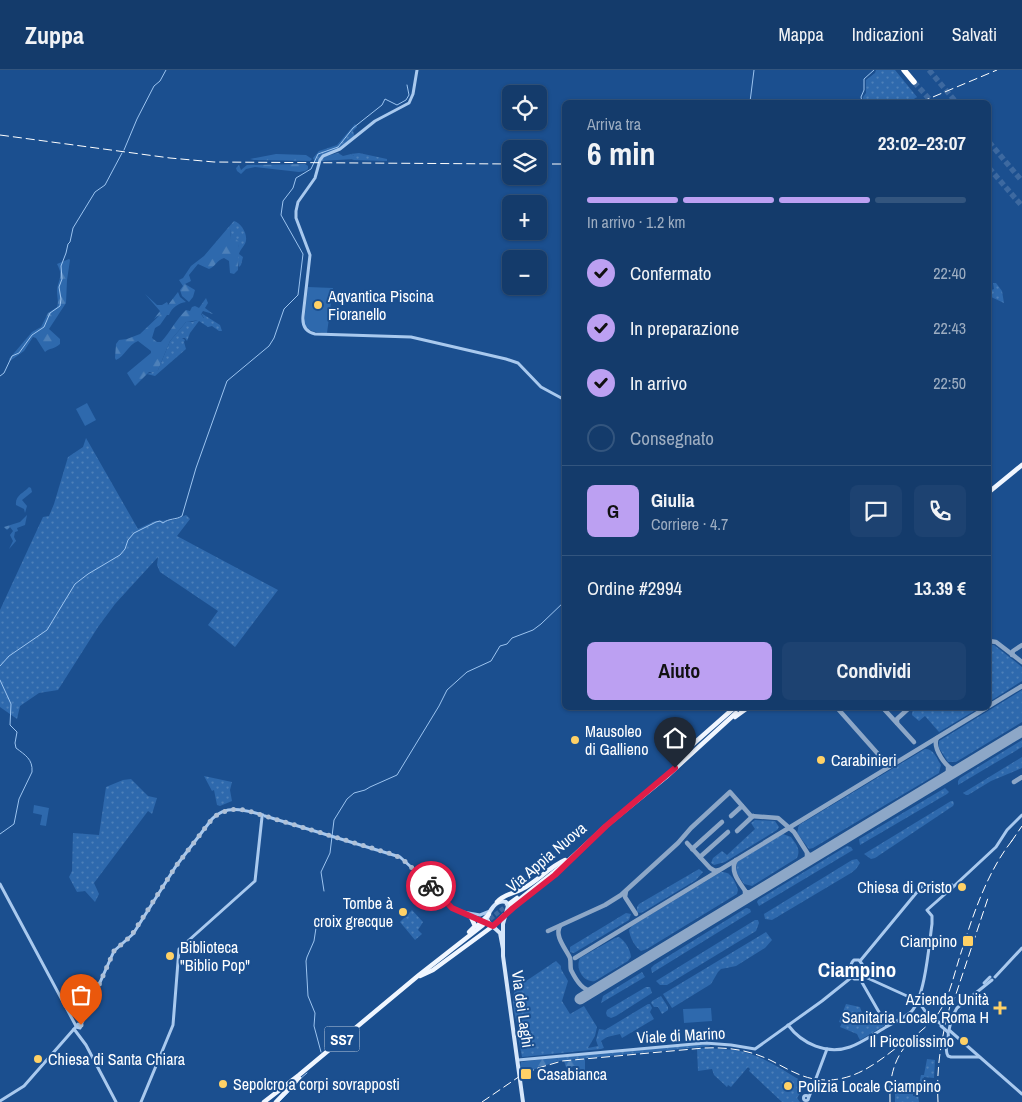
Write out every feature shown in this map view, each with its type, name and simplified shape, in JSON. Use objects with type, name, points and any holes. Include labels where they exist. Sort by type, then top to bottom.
[{"type":"highway","points":[[904,70],[914,82]]},
{"type":"main road","points":[[991,489],[1022,465]]},
{"type":"main road","points":[[991,489],[1022,465]]},
{"type":"main road","name":"Via Appia Nuova","points":[[511,904],[566,861],[666,777],[683,758],[734,710]]},
{"type":"main road","points":[[683,758],[696,751],[744,710]]},
{"type":"main road","points":[[419,976],[430,962],[483,924],[497,902],[503,897],[522,889],[551,868],[566,861]]},
{"type":"main road","points":[[419,976],[433,970],[492,925],[555,875],[566,861]]},
{"type":"main road","points":[[497,902],[507,903],[506,914]]},
{"type":"main road","name":"Via dei Laghi","points":[[490,912],[487,920],[501,934],[523,1102]]},
{"type":"main road","name":"Via dei Laghi","points":[[503,949],[503,925],[506,914]]},
{"type":"main road","points":[[468,934],[475,926],[471,917]]},
{"type":"main road","name":"SS7","points":[[266,1102],[483,924]]},
{"type":"main road","name":"SS7","points":[[266,1102],[299,1077],[419,976]]},
{"type":"main road","points":[[276,1102],[299,1077]]},
{"type":"street","points":[[417,70],[413,96],[410,102],[375,121],[340,149],[323,156],[314,178],[298,204],[296,218],[310,257],[303,319],[304,326],[309,332],[317,334],[416,338],[506,359],[519,364],[544,389],[562,398]]},
{"type":"street","points":[[0,1101],[24,1086],[78,1026],[113,952],[133,934],[176,866],[215,816],[236,809],[245,810],[263,818],[335,836],[400,857],[447,904],[483,924],[492,925]]},
{"type":"street","points":[[788,1025],[803,1040],[813,1045],[839,1049],[852,1046],[910,1013],[918,1001],[933,922],[932,916],[927,910],[996,847],[1009,828],[1022,815]]},
{"type":"street","points":[[141,1102],[173,1025],[179,949],[256,881],[263,818]]},
{"type":"street","points":[[0,884],[78,1026],[80,1035],[116,1102]]},
{"type":"street","points":[[860,961],[923,885],[952,886]]},
{"type":"street","points":[[458,911],[480,915],[490,912]]},
{"type":"street","points":[[979,1057],[948,1056],[946,1051],[948,1031],[952,1016],[957,1008],[993,977],[1022,948]]},
{"type":"street","points":[[860,961],[855,960],[851,963],[852,977],[855,979],[862,978],[918,1001],[925,1011],[1022,1094]]},
{"type":"street","points":[[860,961],[862,978],[888,1026]]},
{"type":"street","name":"Viale di Marino","points":[[518,1060],[705,1043],[754,1049],[822,1001],[852,977]]},
{"type":"street","points":[[948,1038],[952,1036],[956,1038]]},
{"type":"street","points":[[805,1101],[827,1048]]},
{"type":"street","points":[[970,1056],[973,1051]]},
{"type":"green space","points":[[876,70],[895,70],[917,97],[912,100],[863,100],[866,93],[866,80]]},
{"type":"green space","points":[[355,124],[357,127],[353,131],[355,137],[341,148],[323,155],[318,162],[315,162],[313,158],[319,151],[337,145]]},
{"type":"green space","points":[[338,153],[343,156],[351,154],[354,156],[354,159],[321,161],[323,157]]},
{"type":"green space","points":[[359,153],[387,159],[387,161],[351,160],[354,159],[354,156],[351,154]]},
{"type":"green space","points":[[276,154],[306,155],[312,159],[310,161],[250,159]]},
{"type":"green space","points":[[305,164],[308,166],[308,169],[299,172],[255,167],[246,169],[241,174],[236,168],[239,165],[241,170],[247,165]]},
{"type":"green space","points":[[234,221],[241,226],[246,237],[246,242],[239,254],[243,257],[239,267],[237,254],[239,245],[230,238],[231,229],[227,229]]},
{"type":"green space","points":[[227,229],[231,229],[230,238],[236,239],[239,242],[238,270],[234,274],[230,273],[229,261],[224,258],[209,269],[198,264],[189,275],[191,281],[185,284],[195,290],[189,302],[182,296],[180,290],[183,286],[179,280],[183,278],[191,266],[204,256]]},
{"type":"green space","points":[[69,259],[66,303],[49,329],[60,339],[60,344],[45,352],[36,338],[33,337],[24,351],[10,361],[9,359],[32,332],[41,327],[48,313],[57,307],[60,275],[57,264]]},
{"type":"green space","points":[[993,283],[996,283],[1002,291],[1004,303],[991,297],[991,290],[994,289]]},
{"type":"green space","name":"Aqvantica Piscina Fioranello","points":[[308,287],[333,288],[327,333],[310,330],[304,322]]},
{"type":"green space","points":[[178,292],[180,297],[186,302],[178,304],[160,325],[155,328],[152,338],[157,342],[161,342],[186,310],[190,311],[195,306],[199,308],[206,298],[208,303],[205,308],[213,314],[203,311],[201,314],[204,321],[186,322],[170,341],[158,370],[149,372],[135,386],[127,373],[151,351],[138,341],[116,360],[116,344],[119,340],[140,334],[162,313],[154,319],[160,311],[145,294],[157,305],[167,302],[168,305]]},
{"type":"green space","points":[[201,313],[220,325],[222,331],[212,326],[208,327],[199,321],[190,333],[187,341],[185,338],[182,338],[185,340],[186,349],[155,376],[147,374],[158,370],[170,341],[186,322],[204,318]]},
{"type":"green space","points":[[87,403],[96,420],[85,426],[76,409]]},
{"type":"green space","points":[[86,438],[138,529],[155,521],[174,520],[186,515],[190,519],[177,536],[278,590],[235,647],[208,625],[218,611],[160,572],[157,565],[158,557],[115,604],[58,690],[39,693],[20,706],[17,719],[0,707],[0,610],[43,517],[49,516],[68,457],[83,447]]},
{"type":"green space","points":[[29,487],[32,492],[22,500],[27,506],[25,513],[24,509],[16,505],[16,502],[18,496]]},
{"type":"green space","points":[[27,515],[25,525],[17,528],[18,531],[15,532],[14,537],[16,541],[9,549],[13,541],[10,535],[13,531],[10,527],[7,530],[4,527],[20,522]]},
{"type":"green space","points":[[991,645],[994,645],[1022,667],[1022,681],[991,701]]},
{"type":"green space","points":[[1022,690],[1022,722],[956,762],[948,762],[939,748],[939,741]]},
{"type":"green space","points":[[913,710],[976,710],[939,732],[925,716],[919,721],[912,715]]},
{"type":"green space","points":[[1022,740],[1022,747],[958,785],[960,778]]},
{"type":"green space","points":[[925,749],[931,750],[936,756],[941,765],[939,773],[809,849],[797,833],[799,825]]},
{"type":"green space","points":[[1022,757],[1022,768],[991,781],[968,795],[963,793]]},
{"type":"green space","points":[[204,776],[232,782],[230,790],[232,801],[220,806],[217,805],[214,790],[212,791]]},
{"type":"green space","points":[[131,779],[148,796],[157,798],[152,814],[148,811],[94,883],[99,894],[95,902],[85,891],[77,892],[69,877],[72,871],[73,833],[99,835],[106,787]]},
{"type":"green space","points":[[945,788],[949,792],[947,794],[860,845],[859,839]]},
{"type":"green space","points":[[953,801],[953,806],[875,858],[871,859],[864,854]]},
{"type":"green space","points":[[34,805],[49,808],[46,826],[40,825],[42,815],[33,813]]},
{"type":"green space","points":[[755,820],[775,821],[779,827],[725,862],[714,865],[711,863],[713,858],[722,851],[727,855],[755,829],[751,823]]},
{"type":"green space","points":[[783,834],[791,837],[796,844],[798,849],[797,858],[752,886],[744,884],[736,872],[737,862]]},
{"type":"green space","points":[[847,846],[853,850],[759,906],[758,900]]},
{"type":"green space","points":[[857,859],[860,863],[851,873],[772,920],[765,919],[764,914],[852,860]]},
{"type":"green space","points":[[699,869],[703,872],[696,880],[643,912],[637,912],[639,904]]},
{"type":"green space","points":[[721,872],[727,873],[732,877],[738,890],[737,894],[647,949],[641,951],[637,947],[629,930],[632,926]]},
{"type":"green space","points":[[746,908],[750,909],[751,912],[652,973],[651,968],[654,965]]},
{"type":"green space","points":[[412,910],[423,922],[418,930],[422,934],[415,940],[400,922]]},
{"type":"green space","points":[[626,913],[631,914],[629,920],[574,953],[570,952],[570,947]]},
{"type":"green space","points":[[755,920],[758,920],[759,923],[756,931],[667,985],[660,985],[656,981]]},
{"type":"green space","points":[[766,932],[772,940],[765,948],[736,966],[721,969],[711,984],[672,1008],[663,994]]},
{"type":"green space","points":[[619,937],[626,943],[631,957],[628,961],[595,981],[587,980],[579,970],[580,958]]},
{"type":"green space","points":[[556,961],[561,966],[568,981],[562,1001],[570,1014],[584,1006],[597,1027],[595,1036],[588,1048],[598,1046],[596,1040],[599,1029],[605,1030],[648,1004],[652,1008],[650,1012],[654,1019],[622,1038],[620,1034],[607,1037],[601,1041],[604,1048],[601,1049],[522,1057],[513,996],[517,987]]},
{"type":"green space","points":[[642,972],[645,977],[601,1003],[603,996]]},
{"type":"green space","points":[[646,987],[650,987],[652,993],[616,1016],[611,1018],[607,1016],[607,1010]]},
{"type":"green space","points":[[661,996],[668,1007],[668,1010],[662,1014],[658,1007],[654,1007],[651,1003]]},
{"type":"green space","points":[[846,1004],[860,1007],[865,1022],[878,1015],[884,1026],[860,1040],[857,1034],[840,1027],[842,1023],[839,1022]]},
{"type":"green space","points":[[711,1008],[712,1021],[684,1023],[683,1009]]},
{"type":"green space","points":[[709,1044],[710,1046],[558,1061],[557,1057]]},
{"type":"green space","points":[[697,1049],[745,1052],[779,1067],[803,1082],[802,1084],[805,1086],[797,1098],[800,1102],[782,1102],[749,1071],[748,1067],[731,1087],[728,1085],[727,1087],[714,1075],[712,1069],[698,1071]]},
{"type":"green space","points":[[557,1057],[558,1061],[521,1074],[521,1062]]},
{"type":"green space","points":[[585,1059],[585,1076],[581,1076],[578,1081],[569,1081],[571,1076],[577,1074],[577,1066],[573,1066],[569,1070],[564,1061]]},
{"type":"green space","points":[[927,1059],[935,1060],[934,1078],[924,1077],[922,1090],[918,1089],[921,1075],[924,1075]]},
{"type":"green space","points":[[895,1082],[910,1085],[909,1093],[913,1094],[913,1096],[918,1095],[919,1102],[895,1102]]},
{"type":"waterway","points":[[124,150],[154,86],[160,81],[166,70]]},
{"type":"waterway","points":[[750,100],[754,70]]},
{"type":"waterway","points":[[862,100],[864,79],[874,70]]},
{"type":"waterway","points":[[0,666],[9,656],[47,630],[75,584],[120,555],[134,533],[156,522],[160,521],[163,523],[182,516],[196,468],[227,381],[269,346],[274,338],[284,309],[298,295],[303,254],[281,215],[283,201],[293,188],[296,178],[311,169],[318,154],[338,147],[353,128],[382,105],[385,99],[397,105],[406,100],[409,95],[407,85]]},
{"type":"waterway","points":[[0,376],[4,373],[12,356],[19,353],[32,335],[44,327],[50,313],[60,306],[61,266],[73,228],[95,192],[105,185],[122,153]]},
{"type":"waterway","points":[[324,891],[321,872],[330,853],[334,820],[347,799],[354,793],[397,775],[447,690],[467,672],[491,661],[500,646],[507,644],[512,638],[533,630],[562,604]]},
{"type":"waterway","points":[[0,680],[11,704],[10,725],[17,732],[16,748],[30,761],[32,768],[32,772],[19,799],[14,824],[0,834]]},
{"type":"waterway","points":[[316,928],[314,941],[306,961],[308,996],[315,1013],[314,1026],[321,1052]]},
{"type":"waterway","points":[[300,1079],[307,1073]]},
{"type":"waterway","points":[[279,1102],[291,1090]]},
{"type":"taxiway","points":[[991,641],[996,642],[1022,662]]},
{"type":"taxiway","points":[[1012,655],[1013,651],[1022,645]]},
{"type":"taxiway","points":[[991,705],[1022,686]]},
{"type":"taxiway","points":[[839,710],[886,763],[894,764]]},
{"type":"taxiway","points":[[885,710],[914,742]]},
{"type":"taxiway","points":[[897,723],[897,719],[907,710]]},
{"type":"taxiway","points":[[575,958],[983,710]]},
{"type":"taxiway","points":[[937,738],[936,747],[941,757],[949,766],[957,770]]},
{"type":"taxiway","points":[[945,777],[948,767]]},
{"type":"taxiway","points":[[1014,782],[1022,777]]},
{"type":"taxiway","points":[[548,931],[605,905],[621,895],[730,792],[751,816],[778,818],[794,832],[808,854],[812,856],[818,855]]},
{"type":"taxiway","points":[[731,816],[742,806]]},
{"type":"taxiway","points":[[737,831],[753,816]]},
{"type":"taxiway","points":[[692,849],[722,822]]},
{"type":"taxiway","points":[[700,857],[728,832]]},
{"type":"taxiway","points":[[687,843],[710,868],[715,871],[719,870]]},
{"type":"taxiway","points":[[802,864],[807,860],[807,853]]},
{"type":"taxiway","points":[[736,860],[734,868],[738,881],[746,892],[756,892]]},
{"type":"taxiway","points":[[626,891],[625,897],[636,914]]},
{"type":"taxiway","points":[[742,901],[745,897],[745,891]]},
{"type":"taxiway","points":[[560,926],[559,938],[570,958],[573,974],[584,988],[592,991],[596,990]]},
{"type":"runway","points":[[580,999],[1022,731]]},
{"type":"tunnel","points":[[929,70],[954,100]]},
{"type":"tunnel","points":[[914,82],[930,100]]},
{"type":"tunnel","points":[[991,144],[1022,181]]},
{"type":"tunnel","points":[[991,170],[1022,206]]},
{"type":"tunnel","points":[[485,923],[510,903]]},
{"type":"railway","points":[[926,100],[997,70]]},
{"type":"railway","points":[[0,135],[170,158],[214,162],[502,164]]},
{"type":"railway","points":[[547,164],[562,164]]},
{"type":"railway","points":[[1011,842],[1022,826]]},
{"type":"railway","points":[[890,1102],[890,1084],[897,1060],[912,1039],[935,1018],[944,1003],[981,895],[996,864],[1015,837]]},
{"type":"railway","points":[[952,1006],[989,895]]},
{"type":"railway","points":[[938,1102],[941,1050],[945,1024],[952,999]]},
{"type":"railway","points":[[816,1079],[841,1079],[853,1075],[885,1057],[905,1041]]},
{"type":"railway","points":[[482,1102],[520,1076],[562,1061],[704,1048],[730,1049],[754,1054],[797,1074],[814,1079]]},
{"type":"way so far","points":[[81,1025],[114,951],[126,942],[139,926],[176,866],[212,819],[219,814],[231,810],[245,810],[395,855],[406,862],[431,886]]},
{"type":"place","name":"Aqvantica Piscina Fioranello","points":[[318,305]]},
{"type":"place","name":"Mausoleo di Gallieno","points":[[575,740]]},
{"type":"place","name":"Carabinieri","points":[[821,760]]},
{"type":"place","name":"Chiesa di Cristo","points":[[962,887]]},
{"type":"place","name":"Tombe à croix grecque","points":[[403,912]]},
{"type":"place","name":"Ciampino","points":[[968,941]]},
{"type":"place","name":"Biblioteca \"Biblio Pop\"","points":[[170,956]]},
{"type":"place","name":"Azienda Unità Sanitaria Locale Roma H","points":[[1000,1008]]},
{"type":"place","name":"Il Piccolissimo","points":[[964,1041]]},
{"type":"place","name":"Chiesa di Santa Chiara","points":[[38,1059]]},
{"type":"place","name":"Casabianca","points":[[526,1074]]},
{"type":"place","name":"Sepolcro a corpi sovrapposti","points":[[223,1084]]},
{"type":"place","name":"Polizia Locale Ciampino","points":[[788,1086]]},
{"type":"district","name":"Ciampino","points":[[857,969]]},
{"type":"route","points":[[431,886],[452,908],[493,926],[555,875],[606,826],[675,768]]}]
